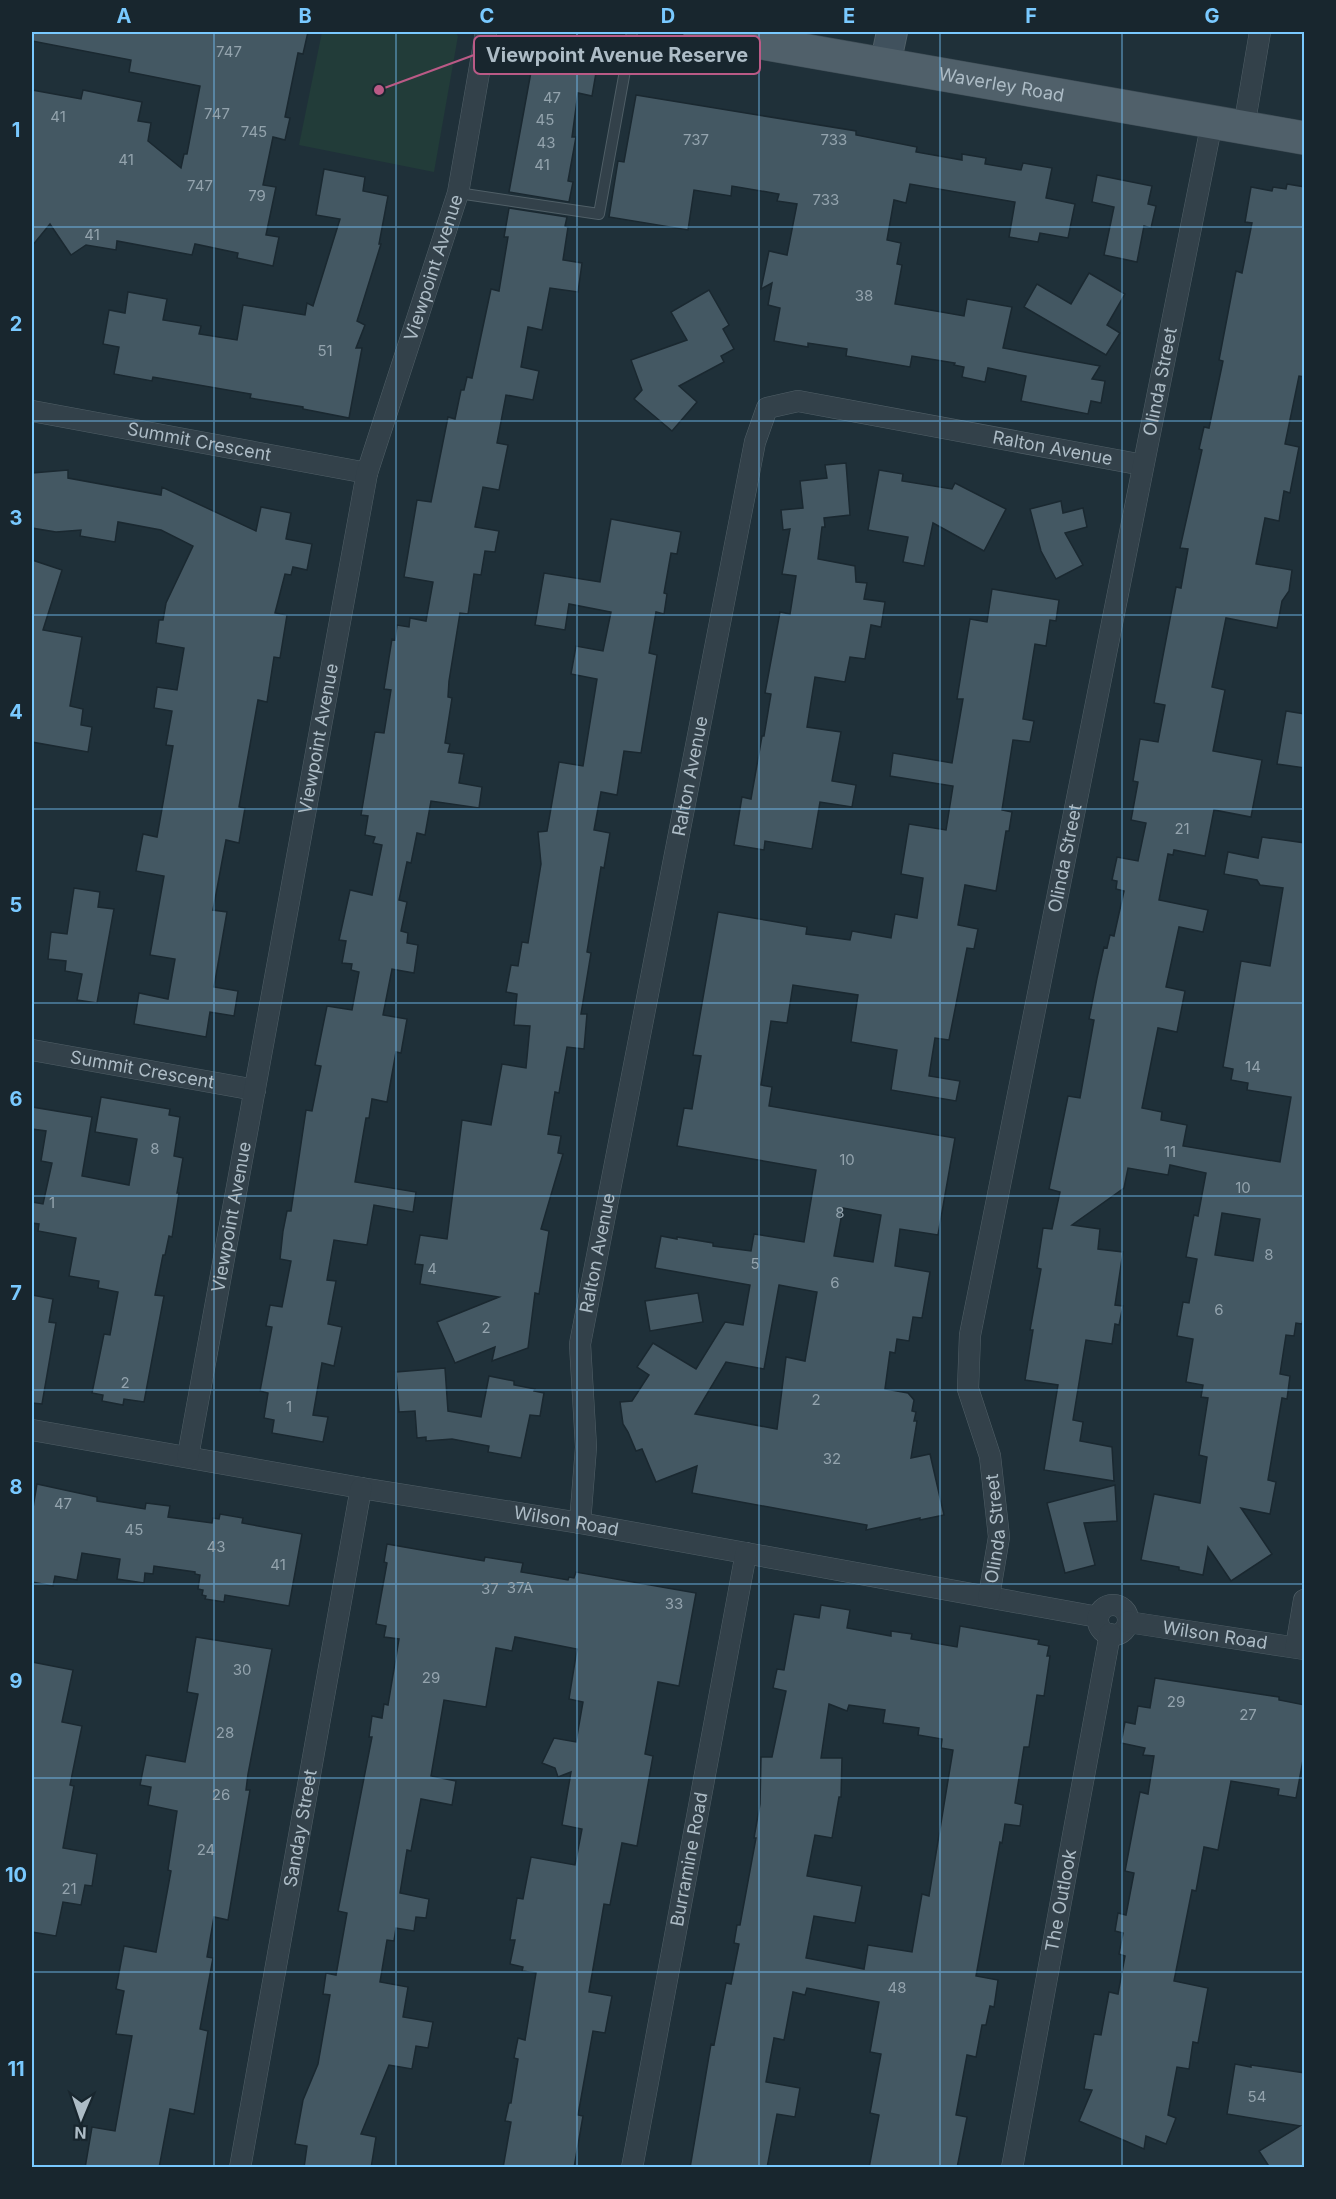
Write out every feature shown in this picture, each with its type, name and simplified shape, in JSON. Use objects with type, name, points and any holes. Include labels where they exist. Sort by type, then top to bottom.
[{"type":"main road","name":"Waverley Road","points":[[700,32],[1305,138]]},
{"type":"street","name":"Viewpoint Avenue","points":[[188,1456],[367,473],[458,193],[486,32]]},
{"type":"street","points":[[885,65],[892,32]]},
{"type":"street","points":[[1245,127],[1260,32]]},
{"type":"street","name":"Olinda Street","points":[[989,1596],[999,1537],[990,1456],[968,1389],[970,1335],[1212,122]]},
{"type":"street","name":"Ralton Avenue","points":[[580,1523],[586,1447],[580,1344],[755,442],[766,408],[798,401],[1143,465]]},
{"type":"street","name":"Summit Crescent","points":[[32,411],[367,473]]},
{"type":"street","name":"Summit Crescent","points":[[32,1050],[255,1090]]},
{"type":"street","name":"Wilson Road","points":[[32,1430],[362,1488],[580,1523],[989,1596],[1122,1631],[1128,1622],[1300,1648]]},
{"type":"street","name":"Sanday Street","points":[[240,2168],[362,1488]]},
{"type":"street","name":"Burramine Road","points":[[633,2168],[746,1552]]},
{"type":"street","points":[[1300,1648],[1305,1600]]},
{"type":"street","name":"The Outlook","points":[[1012,2168],[1104,1626]]},
{"type":"lane","points":[[458,193],[599,214],[632,32]]},
{"type":"green space","points":[[322,32],[455,32],[458,36],[434,172],[299,145]]},
{"type":"building","points":[[33,32],[308,32],[303,54],[298,53],[285,117],[290,118],[285,140],[273,137],[263,185],[276,187],[266,235],[279,237],[273,266],[237,258],[238,253],[195,244],[192,255],[117,241],[116,250],[86,245],[71,255],[50,224],[32,246],[32,90],[81,99],[83,90],[142,102],[138,121],[151,123],[148,141],[181,168],[184,154],[187,154],[200,86],[129,72],[131,60],[32,41]]},
{"type":"building","points":[[533,61],[596,73],[592,96],[578,93],[572,137],[576,137],[568,181],[573,182],[569,202],[509,192]]},
{"type":"building","points":[[636,95],[856,131],[856,135],[917,147],[916,152],[962,160],[962,154],[986,158],[985,164],[1021,170],[1023,163],[1052,168],[1046,198],[1075,204],[1068,238],[1040,233],[1038,242],[1009,237],[1015,202],[910,184],[906,203],[894,200],[887,240],[901,243],[897,264],[902,265],[895,304],[964,316],[967,299],[1012,307],[1003,348],[1100,366],[1092,379],[1105,381],[1101,403],[1091,401],[1088,414],[1021,401],[1026,376],[988,368],[985,382],[962,377],[964,367],[954,365],[955,363],[912,356],[910,367],[846,356],[847,349],[808,343],[808,347],[774,341],[780,308],[768,305],[772,283],[761,289],[769,251],[787,255],[797,204],[777,201],[779,194],[732,186],[731,196],[694,190],[688,230],[609,217],[618,161],[624,162]]},
{"type":"building","points":[[324,169],[365,177],[363,191],[388,196],[379,244],[381,244],[357,321],[365,325],[356,348],[362,348],[349,418],[250,398],[251,394],[153,377],[152,381],[114,374],[119,347],[103,344],[109,310],[125,313],[128,292],[167,299],[163,320],[201,326],[199,334],[237,340],[243,305],[305,315],[307,303],[313,306],[340,219],[316,215]]},
{"type":"building","points":[[1097,175],[1152,186],[1148,204],[1156,206],[1151,228],[1144,226],[1137,262],[1104,255],[1114,207],[1092,202]]},
{"type":"building","points":[[1287,184],[1305,187],[1305,377],[1299,376],[1285,444],[1299,447],[1290,493],[1284,491],[1279,521],[1265,518],[1256,564],[1292,570],[1289,591],[1282,601],[1277,628],[1226,618],[1212,687],[1225,690],[1213,751],[1262,760],[1251,817],[1214,810],[1205,856],[1174,850],[1173,855],[1168,854],[1159,900],[1208,910],[1203,932],[1179,927],[1166,987],[1185,991],[1177,1032],[1158,1028],[1142,1108],[1162,1112],[1161,1120],[1187,1125],[1183,1146],[1280,1162],[1291,1097],[1247,1090],[1248,1083],[1231,1080],[1233,1069],[1223,1067],[1241,961],[1270,966],[1283,888],[1260,885],[1257,880],[1224,874],[1228,852],[1258,858],[1262,837],[1305,843],[1305,1311],[1302,1324],[1296,1323],[1294,1336],[1286,1335],[1280,1374],[1290,1376],[1287,1399],[1282,1398],[1268,1480],[1276,1482],[1270,1514],[1241,1508],[1272,1554],[1231,1581],[1208,1547],[1203,1575],[1179,1570],[1179,1567],[1141,1560],[1154,1494],[1200,1503],[1207,1457],[1199,1455],[1208,1398],[1201,1397],[1203,1385],[1186,1382],[1193,1339],[1177,1336],[1183,1302],[1189,1303],[1197,1259],[1186,1257],[1194,1215],[1198,1216],[1206,1173],[1170,1165],[1168,1175],[1128,1168],[1124,1188],[1072,1225],[1100,1229],[1098,1249],[1123,1252],[1115,1305],[1123,1306],[1119,1325],[1115,1324],[1112,1344],[1086,1340],[1073,1420],[1083,1422],[1080,1441],[1112,1447],[1114,1481],[1044,1470],[1058,1385],[1025,1380],[1033,1330],[1030,1330],[1041,1269],[1037,1268],[1043,1228],[1052,1229],[1060,1192],[1049,1189],[1068,1096],[1080,1098],[1094,1020],[1089,1019],[1097,978],[1104,947],[1107,948],[1110,935],[1114,936],[1124,891],[1116,889],[1117,881],[1112,880],[1117,857],[1138,861],[1146,823],[1131,820],[1138,782],[1133,781],[1140,739],[1158,742],[1165,705],[1154,703],[1176,587],[1181,588],[1188,549],[1180,548],[1202,450],[1199,449],[1204,427],[1209,428],[1223,361],[1219,360],[1236,271],[1242,273],[1252,223],[1245,222],[1251,187],[1272,191],[1273,187],[1286,189]],"holes":[[[1222,1213],[1260,1219],[1253,1261],[1215,1255]]]},
{"type":"building","points":[[509,208],[567,217],[565,226],[568,227],[563,260],[582,263],[578,292],[550,288],[542,330],[528,327],[521,367],[539,371],[533,400],[506,395],[497,443],[508,445],[499,490],[483,487],[475,527],[499,531],[495,552],[485,551],[481,575],[474,574],[468,614],[460,613],[449,681],[448,697],[452,698],[445,743],[450,744],[448,752],[464,754],[459,783],[482,787],[479,808],[431,801],[425,835],[417,833],[411,863],[407,862],[399,900],[407,902],[401,931],[408,933],[407,943],[418,945],[414,973],[392,969],[383,1015],[407,1019],[401,1053],[396,1052],[387,1102],[372,1099],[369,1118],[366,1118],[355,1182],[416,1192],[413,1212],[374,1205],[367,1245],[334,1240],[327,1280],[336,1281],[328,1324],[342,1327],[334,1366],[322,1363],[313,1415],[328,1417],[323,1442],[272,1433],[274,1420],[264,1418],[268,1393],[260,1391],[272,1327],[266,1326],[270,1305],[282,1307],[291,1261],[280,1259],[283,1231],[287,1211],[291,1211],[306,1110],[312,1111],[321,1066],[315,1065],[327,1006],[352,1010],[359,972],[351,970],[352,964],[342,963],[346,941],[339,940],[350,890],[372,895],[382,845],[373,843],[375,837],[365,835],[368,816],[361,815],[375,732],[384,733],[391,690],[384,689],[392,639],[395,640],[397,625],[409,627],[410,618],[426,621],[433,582],[404,577],[417,500],[431,502],[448,417],[455,419],[461,390],[464,390],[467,377],[472,378],[491,289],[499,291],[508,237],[504,237]]},
{"type":"building","points":[[1089,273],[1125,294],[1107,325],[1120,333],[1106,355],[1024,307],[1037,284],[1071,304]]},
{"type":"building","points":[[709,290],[729,325],[723,329],[734,349],[721,356],[724,362],[679,386],[697,402],[672,431],[634,399],[642,390],[631,360],[687,340],[671,312]]},
{"type":"building","points":[[846,463],[850,515],[824,518],[825,527],[822,527],[818,559],[855,566],[856,582],[867,583],[864,599],[885,602],[881,627],[871,625],[865,659],[850,657],[845,682],[815,677],[807,727],[841,732],[832,781],[856,785],[852,807],[820,802],[812,849],[765,841],[764,850],[734,845],[742,797],[751,799],[762,736],[764,736],[771,694],[765,693],[780,612],[790,614],[796,576],[782,574],[790,529],[783,530],[781,510],[803,508],[800,481],[827,478],[825,465]]},
{"type":"building","points":[[68,470],[68,478],[161,495],[162,487],[256,531],[261,507],[291,513],[286,539],[312,544],[307,570],[293,567],[291,575],[285,574],[275,613],[287,615],[280,658],[274,657],[267,702],[258,700],[239,807],[245,808],[239,843],[226,840],[213,910],[227,912],[214,987],[238,991],[234,1016],[210,1012],[206,1037],[134,1024],[139,993],[168,999],[175,959],[150,955],[164,876],[136,871],[143,834],[157,837],[173,746],[166,745],[172,711],[154,708],[157,687],[177,690],[184,648],[156,643],[159,620],[163,620],[166,603],[193,546],[161,530],[118,522],[115,542],[80,536],[81,530],[56,532],[32,528],[32,473]]},
{"type":"building","points":[[879,470],[903,474],[902,481],[952,489],[955,483],[1006,509],[984,551],[933,523],[924,566],[903,562],[908,537],[868,530]]},
{"type":"building","points":[[1061,501],[1063,513],[1083,508],[1087,527],[1065,533],[1083,565],[1056,579],[1041,551],[1030,509]]},
{"type":"building","points":[[611,519],[681,532],[677,554],[671,553],[664,593],[667,594],[664,614],[656,612],[649,653],[657,655],[641,753],[624,751],[617,795],[601,792],[594,830],[610,833],[604,868],[601,867],[587,952],[591,953],[581,1014],[587,1014],[584,1049],[567,1047],[559,1093],[555,1092],[548,1134],[561,1136],[558,1153],[563,1154],[541,1229],[549,1231],[539,1294],[535,1293],[528,1348],[492,1361],[495,1347],[455,1363],[437,1322],[499,1297],[420,1284],[423,1265],[415,1264],[420,1235],[447,1239],[462,1120],[491,1125],[502,1064],[526,1068],[530,1026],[514,1025],[517,994],[506,992],[511,965],[518,966],[522,942],[528,943],[541,864],[538,832],[547,831],[559,762],[583,766],[597,679],[571,674],[576,646],[603,651],[611,612],[569,604],[565,630],[535,625],[544,573],[600,582]]},
{"type":"building","points":[[32,560],[62,570],[43,630],[82,637],[70,706],[83,709],[81,725],[92,727],[88,752],[32,742]]},
{"type":"building","points":[[992,589],[1059,600],[1056,621],[1050,620],[1046,646],[1035,644],[1023,719],[1034,721],[1030,742],[1013,740],[1002,810],[1012,812],[1009,831],[1006,831],[996,891],[965,885],[958,925],[978,929],[974,949],[967,948],[949,1040],[935,1038],[929,1076],[960,1081],[956,1101],[891,1090],[897,1050],[851,1042],[858,995],[793,985],[787,1023],[771,1021],[761,1085],[772,1087],[769,1106],[955,1138],[938,1235],[900,1229],[895,1266],[930,1272],[922,1318],[913,1317],[909,1341],[897,1339],[895,1353],[890,1352],[885,1389],[908,1393],[914,1400],[912,1411],[916,1412],[914,1421],[917,1421],[911,1458],[930,1454],[944,1515],[866,1530],[867,1525],[692,1493],[697,1466],[656,1482],[642,1449],[636,1451],[623,1424],[620,1402],[632,1401],[649,1375],[637,1367],[653,1343],[696,1369],[725,1322],[743,1325],[750,1285],[655,1268],[661,1236],[751,1251],[754,1234],[804,1242],[816,1170],[677,1146],[684,1108],[692,1109],[701,1056],[693,1055],[718,912],[807,927],[806,934],[850,940],[852,931],[891,938],[895,914],[917,918],[923,878],[901,874],[909,824],[946,830],[953,786],[890,776],[893,753],[952,763],[963,699],[957,699],[970,619],[987,622]],"holes":[[[843,1208],[881,1215],[873,1262],[834,1256]],[[779,1285],[817,1292],[805,1361],[786,1357],[777,1429],[695,1414],[726,1362],[764,1369]]]},
{"type":"building","points":[[1286,711],[1305,714],[1305,768],[1277,764]]},
{"type":"building","points":[[74,888],[100,892],[98,907],[114,909],[97,1003],[77,1000],[82,974],[65,971],[66,961],[48,959],[51,932],[67,934]]},
{"type":"building","points":[[101,1097],[170,1109],[169,1115],[180,1117],[174,1156],[183,1158],[172,1237],[169,1236],[165,1255],[163,1255],[155,1295],[164,1296],[144,1402],[124,1399],[123,1405],[102,1401],[103,1395],[92,1393],[104,1334],[110,1335],[118,1292],[98,1288],[99,1281],[69,1276],[76,1238],[38,1231],[39,1224],[32,1223],[32,1202],[43,1204],[52,1163],[41,1161],[46,1131],[32,1129],[32,1107],[92,1117],[82,1176],[129,1185],[137,1139],[95,1132]]},
{"type":"building","points":[[698,1293],[703,1322],[650,1331],[645,1301]]},
{"type":"building","points":[[32,1295],[53,1299],[49,1322],[56,1323],[42,1404],[32,1403]]},
{"type":"building","points":[[445,1368],[448,1411],[481,1417],[489,1376],[514,1381],[514,1385],[544,1393],[540,1416],[530,1415],[521,1458],[488,1452],[489,1446],[452,1439],[426,1441],[426,1437],[417,1438],[415,1411],[399,1412],[396,1372]]},
{"type":"building","points":[[37,1484],[97,1497],[97,1501],[145,1509],[146,1503],[170,1506],[168,1517],[212,1523],[213,1518],[219,1519],[220,1514],[243,1518],[242,1523],[302,1534],[289,1606],[225,1595],[224,1602],[205,1599],[206,1596],[202,1595],[203,1590],[198,1589],[200,1575],[195,1572],[154,1566],[153,1574],[145,1573],[144,1583],[117,1579],[120,1559],[82,1553],[77,1580],[55,1576],[53,1586],[32,1582],[32,1514]]},
{"type":"building","points":[[1115,1485],[1117,1521],[1084,1523],[1095,1565],[1065,1573],[1047,1503]]},
{"type":"building","points":[[387,1544],[484,1561],[485,1557],[523,1563],[521,1572],[568,1580],[569,1577],[574,1578],[576,1572],[696,1593],[679,1686],[658,1682],[645,1754],[653,1756],[637,1846],[622,1843],[610,1905],[604,1904],[589,1992],[612,1996],[605,2033],[593,2031],[578,2115],[583,2116],[574,2168],[503,2168],[511,2122],[505,2121],[509,2103],[511,2103],[518,2059],[514,2058],[518,2038],[525,2040],[536,1973],[522,1971],[523,1967],[510,1964],[515,1940],[510,1940],[517,1898],[523,1899],[531,1857],[575,1865],[582,1829],[562,1825],[571,1772],[558,1777],[555,1768],[542,1763],[554,1738],[576,1742],[583,1702],[569,1699],[577,1649],[515,1637],[512,1651],[496,1648],[486,1707],[444,1700],[431,1776],[456,1781],[452,1805],[421,1799],[411,1851],[407,1850],[400,1893],[429,1899],[426,1918],[416,1917],[414,1931],[396,1928],[394,1941],[387,1940],[380,1982],[408,1987],[403,2017],[433,2022],[428,2048],[416,2046],[412,2069],[389,2065],[361,2134],[376,2137],[371,2168],[304,2168],[307,2146],[295,2144],[303,2100],[318,2064],[330,1995],[323,1994],[326,1973],[336,1975],[347,1913],[338,1911],[372,1737],[369,1737],[372,1716],[382,1718],[384,1704],[388,1705],[399,1639],[384,1637],[386,1626],[376,1624],[387,1563],[384,1562]]},
{"type":"building","points":[[821,1605],[850,1610],[847,1628],[891,1636],[891,1631],[912,1634],[911,1639],[957,1647],[960,1626],[1039,1640],[1038,1644],[1049,1646],[1047,1656],[1050,1656],[1044,1696],[1037,1695],[1029,1747],[1024,1747],[1015,1803],[1023,1805],[1020,1826],[1005,1824],[976,1976],[998,1980],[994,2007],[990,2006],[986,2025],[982,2025],[976,2057],[967,2055],[956,2115],[967,2117],[957,2168],[869,2168],[879,2115],[870,2113],[881,2054],[870,2052],[879,2002],[807,1988],[805,1995],[793,1992],[784,2040],[774,2038],[766,2082],[800,2088],[795,2117],[777,2114],[767,2168],[690,2168],[711,2044],[714,2045],[726,1983],[731,1984],[739,1944],[734,1943],[737,1925],[740,1925],[756,1838],[754,1838],[760,1804],[761,1757],[772,1757],[786,1691],[773,1688],[777,1669],[784,1670],[794,1614],[819,1618]],"holes":[[[829,1704],[847,1711],[849,1705],[885,1710],[883,1723],[919,1728],[918,1735],[942,1739],[941,1748],[953,1750],[929,1896],[922,1894],[912,1952],[868,1945],[864,1969],[806,1958],[814,1916],[855,1923],[862,1886],[807,1876],[815,1835],[832,1838],[839,1797],[841,1797],[842,1758],[821,1758]]]},
{"type":"building","points":[[196,1637],[272,1649],[248,1774],[246,1790],[250,1790],[228,1920],[214,1917],[207,1957],[213,1958],[200,2029],[208,2031],[194,2114],[170,2109],[159,2168],[85,2168],[92,2127],[115,2131],[132,2036],[116,2034],[124,1991],[116,1989],[124,1946],[156,1952],[171,1871],[168,1870],[177,1811],[148,1805],[151,1787],[140,1785],[146,1755],[185,1762],[198,1694],[187,1692]]},
{"type":"building","points":[[32,1662],[73,1670],[62,1722],[82,1726],[70,1785],[74,1786],[63,1848],[97,1854],[92,1886],[85,1885],[81,1905],[63,1902],[56,1936],[32,1932]]},
{"type":"building","points":[[1155,1678],[1279,1697],[1279,1700],[1305,1705],[1305,1760],[1303,1760],[1296,1798],[1278,1795],[1279,1789],[1231,1781],[1218,1850],[1204,1847],[1196,1891],[1192,1890],[1174,1981],[1208,1988],[1198,2043],[1193,2042],[1189,2069],[1177,2067],[1168,2115],[1176,2118],[1166,2144],[1146,2136],[1144,2149],[1079,2121],[1092,2090],[1084,2089],[1094,2034],[1101,2035],[1109,1992],[1118,1994],[1125,1956],[1119,1954],[1123,1933],[1115,1931],[1118,1913],[1126,1915],[1134,1873],[1125,1871],[1140,1792],[1148,1794],[1154,1756],[1143,1755],[1145,1748],[1121,1743],[1125,1722],[1135,1724],[1138,1706],[1150,1708]]},
{"type":"building","points":[[1235,2064],[1305,2073],[1305,2168],[1270,2168],[1259,2151],[1300,2126],[1227,2114]]},
{"type":"place","name":"Viewpoint Avenue Reserve","points":[[379,90]]}]
